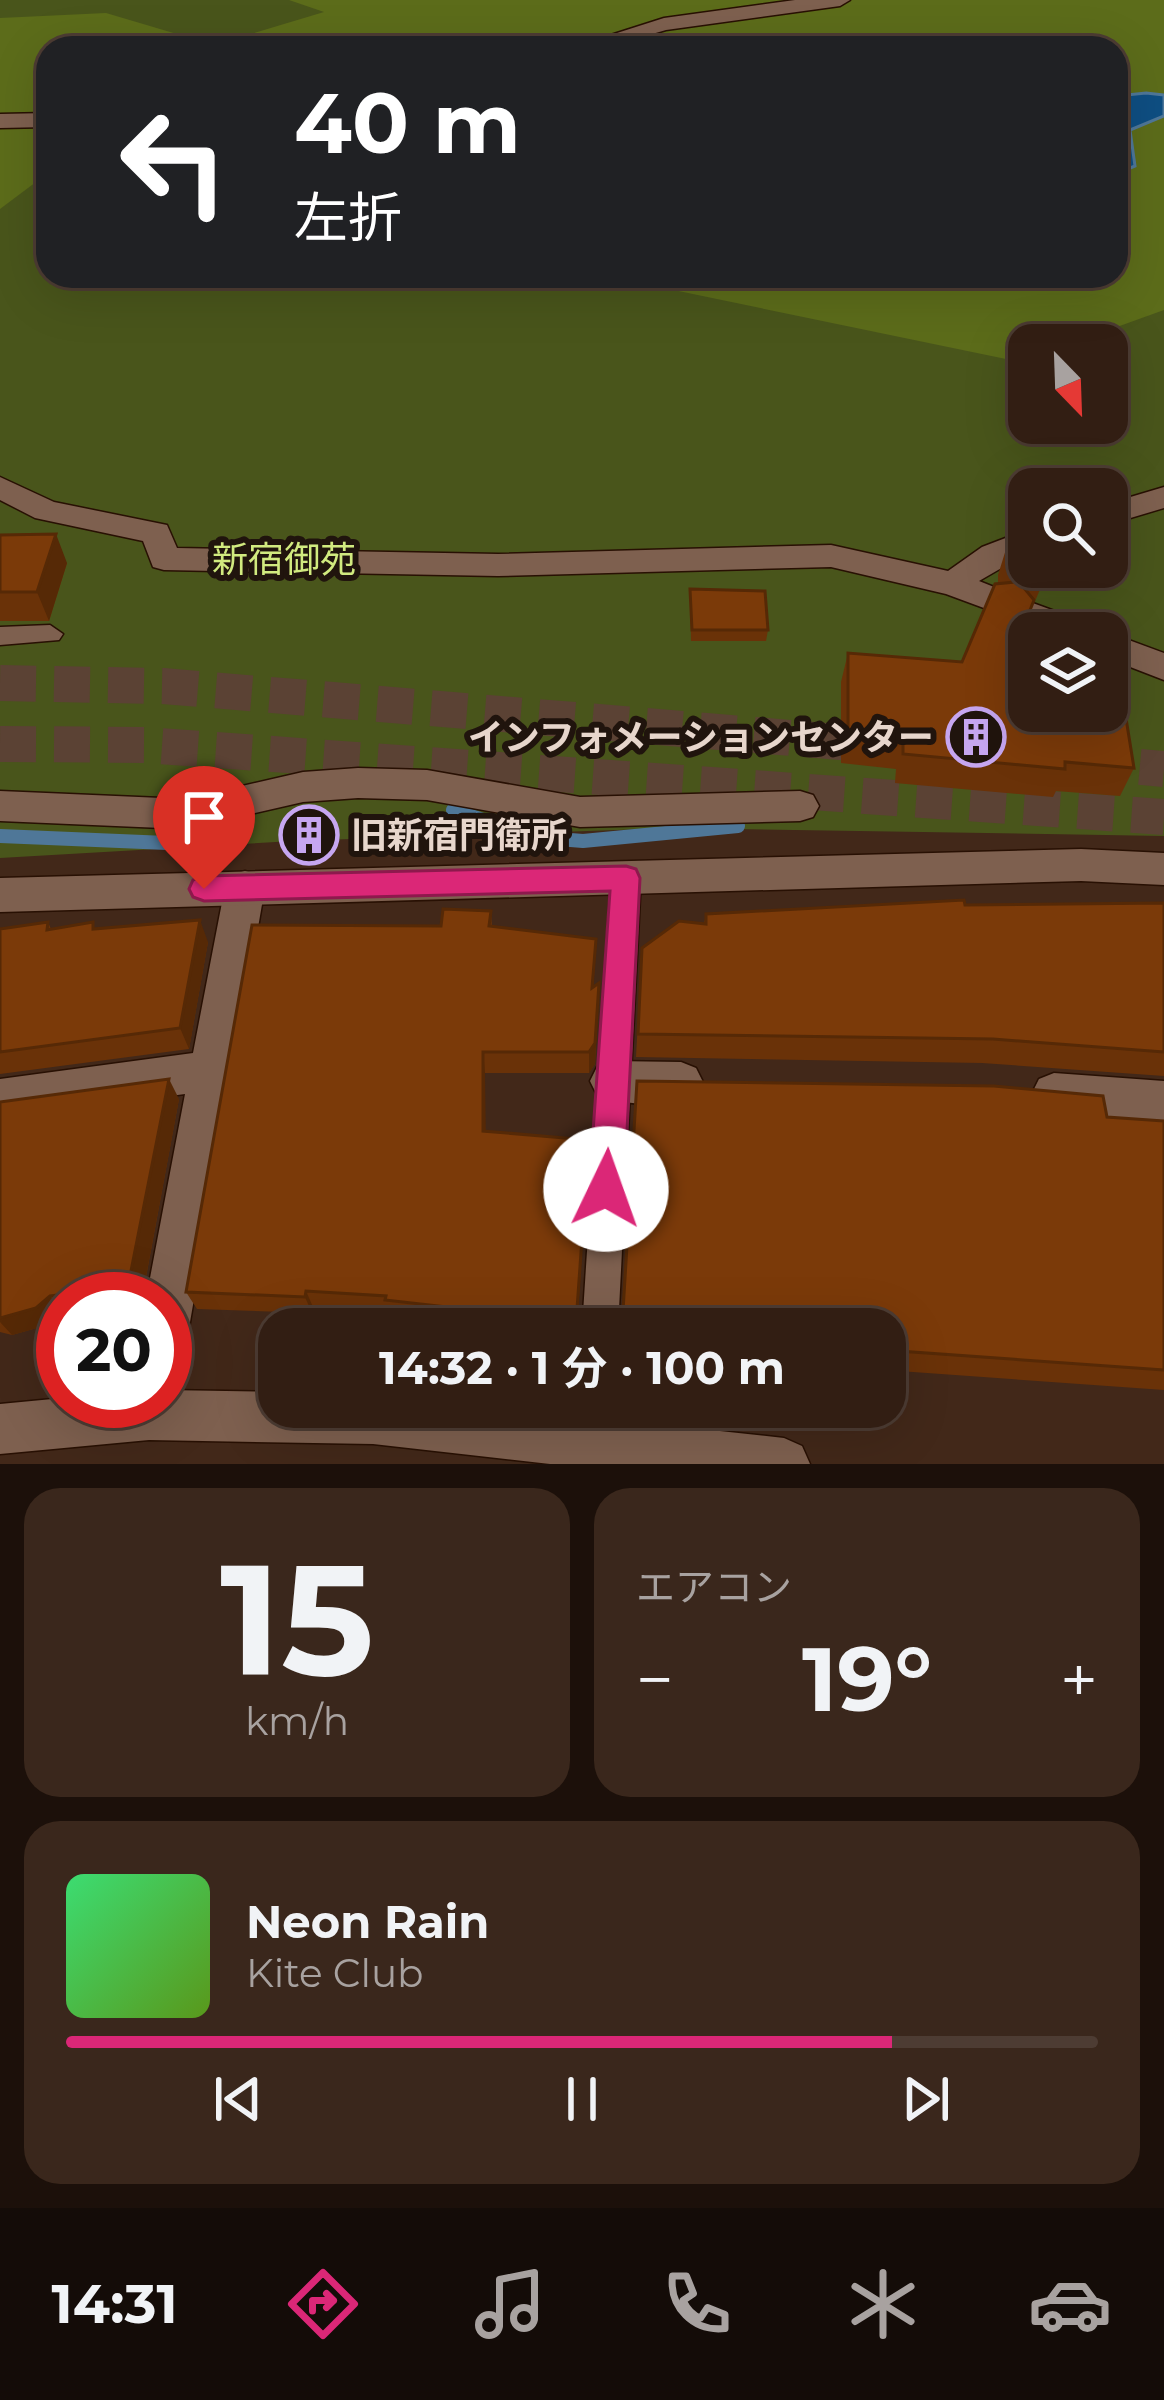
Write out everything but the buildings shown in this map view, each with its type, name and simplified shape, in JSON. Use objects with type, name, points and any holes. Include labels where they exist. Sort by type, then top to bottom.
[{"type":"street","points":[[622,36],[664,24],[840,0]]},
{"type":"street","points":[[0,122],[36,120]]},
{"type":"street","points":[[0,487],[46,512],[156,533],[164,559],[498,565],[830,556],[953,584],[992,599]]},
{"type":"street","points":[[1128,508],[1164,497]]},
{"type":"street","points":[[953,584],[1008,549]]},
{"type":"street","points":[[1128,652],[1164,667]]},
{"type":"street","points":[[0,806],[185,814],[303,787],[358,782],[427,785],[580,812],[800,806]]},
{"type":"street","points":[[0,895],[1081,866],[1164,868]]},
{"type":"street","points":[[175,1272],[245,887]]},
{"type":"street","points":[[0,1099],[212,1071]]},
{"type":"street","points":[[612,1082],[728,1083]]},
{"type":"street","points":[[1005,1089],[1164,1102]]},
{"type":"street","points":[[192,1410],[258,1413]]},
{"type":"street","points":[[0,1430],[36,1425]]},
{"type":"street","points":[[608,1428],[784,1464]]},
{"type":"lane","points":[[0,636],[50,634]]},
{"type":"lane","points":[[601,1308],[626,878]]},
{"type":"green space","name":"新宿御苑","points":[[0,0],[1164,0],[1164,836],[675,828],[293,841],[0,858]]},
{"type":"green space","points":[[289,0],[1164,0],[1164,310],[1125,324],[1008,324],[1008,360],[664,288],[1128,288],[1128,36],[244,36],[324,12]]},
{"type":"green space","points":[[106,13],[184,36],[36,36],[36,182],[0,209],[0,18]]},
{"type":"water","points":[[1128,95],[1164,95],[1164,116],[1130,130],[1135,166],[1128,169]]},
{"type":"waterway","points":[[453,810],[533,837],[583,841],[738,826]]},
{"type":"waterway","points":[[0,836],[167,843]]},
{"type":"tunnel","points":[[0,683],[163,686],[888,746]]},
{"type":"tunnel","points":[[0,744],[145,745],[1164,817]]},
{"type":"tunnel","points":[[1086,762],[1164,769]]},
{"type":"place","name":"インフォメーションセンター","points":[[976,737]]},
{"type":"place","name":"旧新宿門衛所","points":[[309,835]]},
{"type":"route","points":[[204,889],[626,878],[606,1189]]}]
